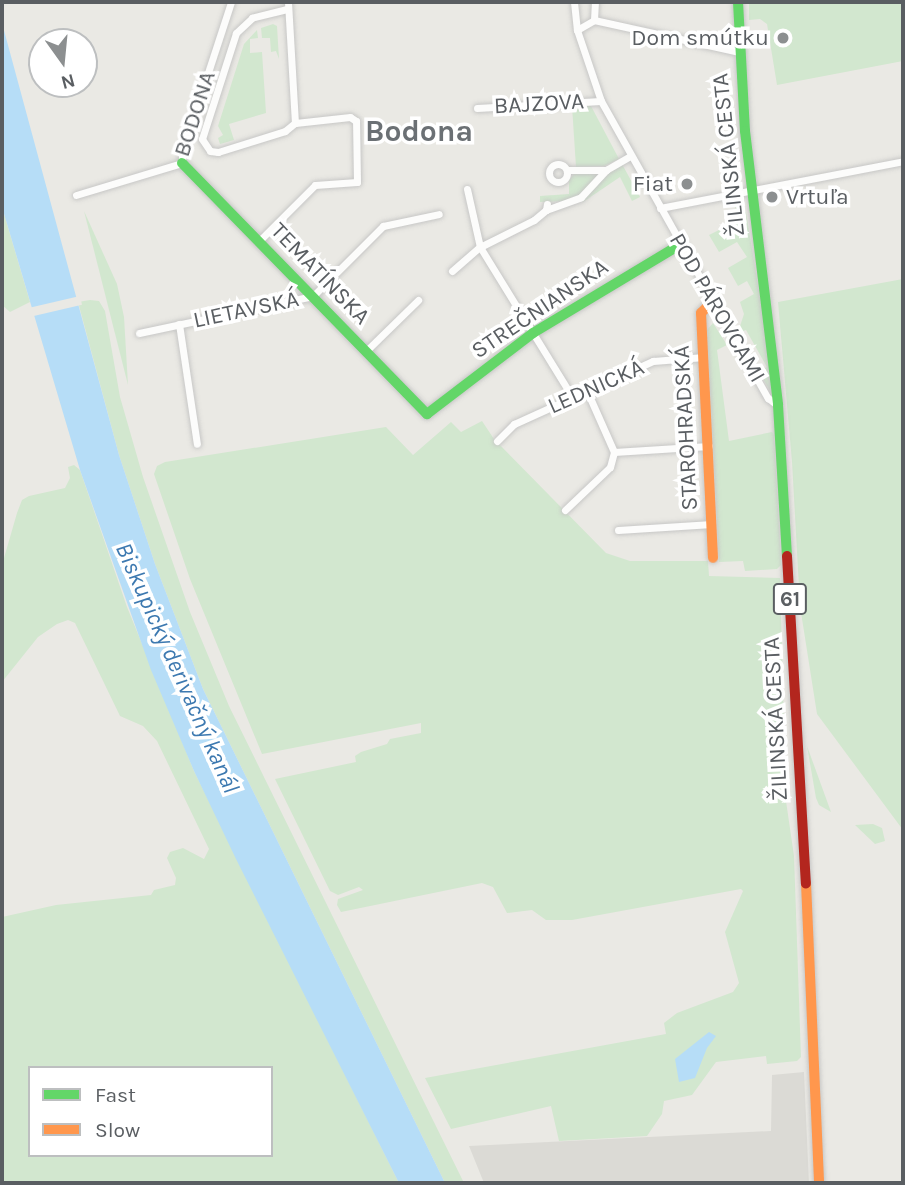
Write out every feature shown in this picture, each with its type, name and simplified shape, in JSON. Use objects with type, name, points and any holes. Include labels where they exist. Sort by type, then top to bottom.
[{"type":"main road","name":"ŽILINSKÁ CESTA","points":[[737,2],[752,191],[778,405],[819,1183]]},
{"type":"main road","name":"TEMATÍNSKA","points":[[182,163],[427,414]]},
{"type":"main road","name":"STREČNIANSKA","points":[[427,414],[533,333],[681,244]]},
{"type":"main road","name":"STAROHRADSKÁ","points":[[713,301],[701,313],[713,558]]},
{"type":"street","name":"BODONA","points":[[76,195],[182,163],[182,152],[231,2]]},
{"type":"street","name":"POD PÁROVCAMI","points":[[574,2],[577,30],[601,101],[768,398],[778,405]]},
{"type":"street","points":[[594,20],[595,2]]},
{"type":"street","points":[[259,241],[315,185],[357,182],[356,121],[351,117],[295,123],[285,131],[218,152],[210,151],[202,139],[236,33],[252,18],[288,6],[295,123]]},
{"type":"street","points":[[577,30],[594,20],[740,52]]},
{"type":"street","points":[[204,88],[216,92]]},
{"type":"street","name":"BAJZOVA","points":[[477,108],[601,101]]},
{"type":"street","points":[[452,271],[480,247],[547,207],[581,197],[606,170],[630,156]]},
{"type":"street","name":"POD PÁROVCAMI","points":[[660,208],[903,161]]},
{"type":"street","points":[[567,170],[606,170]]},
{"type":"street","points":[[467,189],[480,247],[573,398]]},
{"type":"street","points":[[313,296],[383,226],[439,214]]},
{"type":"street","name":"LIETAVSKÁ","points":[[139,333],[313,296]]},
{"type":"street","points":[[366,351],[418,300]]},
{"type":"street","name":"LIETAVSKÁ","points":[[179,324],[197,444]]},
{"type":"street","name":"LEDNICKÁ","points":[[497,441],[514,424],[653,361],[704,357]]},
{"type":"street","points":[[565,510],[610,467],[614,452],[587,391]]},
{"type":"street","points":[[614,452],[709,446]]},
{"type":"street","points":[[618,530],[712,524]]},
{"type":"shaded area","points":[[804,1072],[809,1183],[484,1183],[469,1146],[771,1131],[772,1075]]},
{"type":"green space","points":[[749,2],[903,2],[903,61],[777,85],[767,24],[760,19],[749,20]]},
{"type":"green space","points":[[273,24],[277,26],[279,59],[276,51],[271,52],[270,38],[262,38],[261,28]]},
{"type":"green space","points":[[257,30],[258,38],[250,39],[250,53],[262,52],[266,113],[229,124],[234,140],[220,144],[218,138],[223,135],[218,126],[244,44]]},
{"type":"green space","points":[[572,106],[591,106],[619,159],[604,166],[576,167]]},
{"type":"green space","points":[[622,164],[640,197],[632,201],[620,177],[583,202],[581,200],[612,170]]},
{"type":"green space","points":[[602,172],[580,196],[569,201],[540,202],[540,196],[569,194],[569,180],[575,173]]},
{"type":"green space","points":[[732,201],[746,212],[771,366],[772,394],[759,372],[767,367],[746,330],[740,332],[739,329],[744,314],[740,302],[754,294],[747,281],[738,286],[728,268],[747,257],[737,242],[719,252],[709,235],[741,219]]},
{"type":"green space","points":[[2,207],[30,302],[10,312],[2,305]]},
{"type":"green space","points":[[84,211],[117,284],[124,317],[128,385]]},
{"type":"green space","points":[[903,279],[903,830],[817,714],[800,606],[792,462],[778,302]]},
{"type":"green space","points":[[99,301],[105,311],[120,397],[143,477],[190,612],[229,706],[464,1183],[445,1183],[203,689],[155,564],[119,455],[78,302]]},
{"type":"green space","points":[[713,323],[727,345],[717,350],[729,441],[772,432],[774,435],[781,565],[777,569],[745,571],[743,561],[719,562],[707,330]]},
{"type":"green space","points":[[482,421],[494,439],[606,553],[630,561],[708,561],[709,576],[780,578],[786,801],[794,856],[801,1057],[797,1061],[767,1064],[766,1056],[716,1062],[692,1095],[664,1101],[662,1114],[647,1136],[559,1141],[551,1106],[451,1129],[425,1078],[666,1034],[664,1023],[677,1013],[733,992],[739,983],[725,932],[743,891],[741,889],[572,920],[546,920],[532,910],[507,913],[493,887],[482,883],[341,912],[337,905],[338,899],[363,890],[359,887],[338,895],[330,891],[275,779],[356,762],[355,756],[387,744],[390,739],[421,733],[421,723],[262,754],[190,579],[154,474],[157,466],[165,462],[386,427],[413,455],[451,422],[461,432]]},
{"type":"green space","points":[[74,465],[80,470],[127,607],[194,771],[399,1183],[2,1183],[2,917],[56,905],[151,895],[154,890],[175,885],[176,878],[167,858],[170,852],[183,848],[204,859],[209,849],[157,741],[143,726],[120,716],[75,623],[68,620],[57,624],[38,637],[2,682],[2,565],[17,513],[22,500],[65,488],[70,478],[68,467]]},
{"type":"green space","points":[[807,746],[831,812],[819,805],[816,798]]},
{"type":"green space","points":[[873,824],[882,828],[885,841],[875,844],[855,825]]},
{"type":"water","name":"Biskupický derivačný kanál","points":[[2,23],[119,455],[155,564],[203,689],[445,1183],[399,1183],[236,859],[194,771],[151,670],[80,470],[2,207]]},
{"type":"water","points":[[709,1032],[716,1036],[707,1048],[695,1078],[679,1082],[675,1059]]},
{"type":"pier","points":[[80,296],[82,305],[29,317],[27,308]]},
{"type":"traffic: fast","points":[[738,2],[745,131],[778,405],[787,556]]},
{"type":"traffic: fast","points":[[182,163],[427,414],[533,333],[681,244]]},
{"type":"traffic: slow","points":[[713,301],[701,313],[713,558]]},
{"type":"traffic: slow","points":[[806,883],[819,1183]]},
{"type":"traffic: jam","points":[[787,556],[806,883]]},
{"type":"place","name":"Dom smútku","points":[[783,38]]},
{"type":"place","name":"Fiat","points":[[687,184]]},
{"type":"place","name":"Vrtuľa","points":[[772,197]]},
{"type":"district","name":"Bodona","points":[[419,131]]}]
